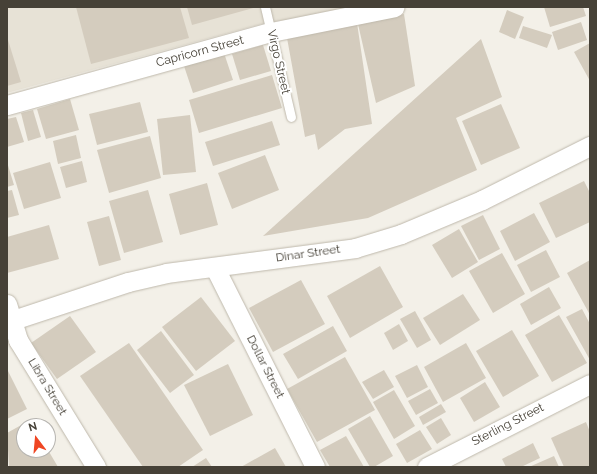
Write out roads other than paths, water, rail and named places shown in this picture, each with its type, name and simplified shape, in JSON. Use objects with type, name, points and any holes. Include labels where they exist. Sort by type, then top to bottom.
[{"type":"street","name":"Capricorn Street","points":[[7,105],[271,32],[395,7]]},
{"type":"street","name":"Dinar Street","points":[[8,316],[128,282],[166,273],[215,268],[355,248],[400,234],[482,200],[590,146]]},
{"type":"street","name":"Dollar Street","points":[[215,268],[316,467]]},
{"type":"street","name":"Libra Street","points":[[8,316],[18,340],[96,467]]},
{"type":"street","name":"Sterling Street","points":[[427,467],[590,384]]},
{"type":"lane","name":"Virgo Street","points":[[265,7],[291,117]]}]
